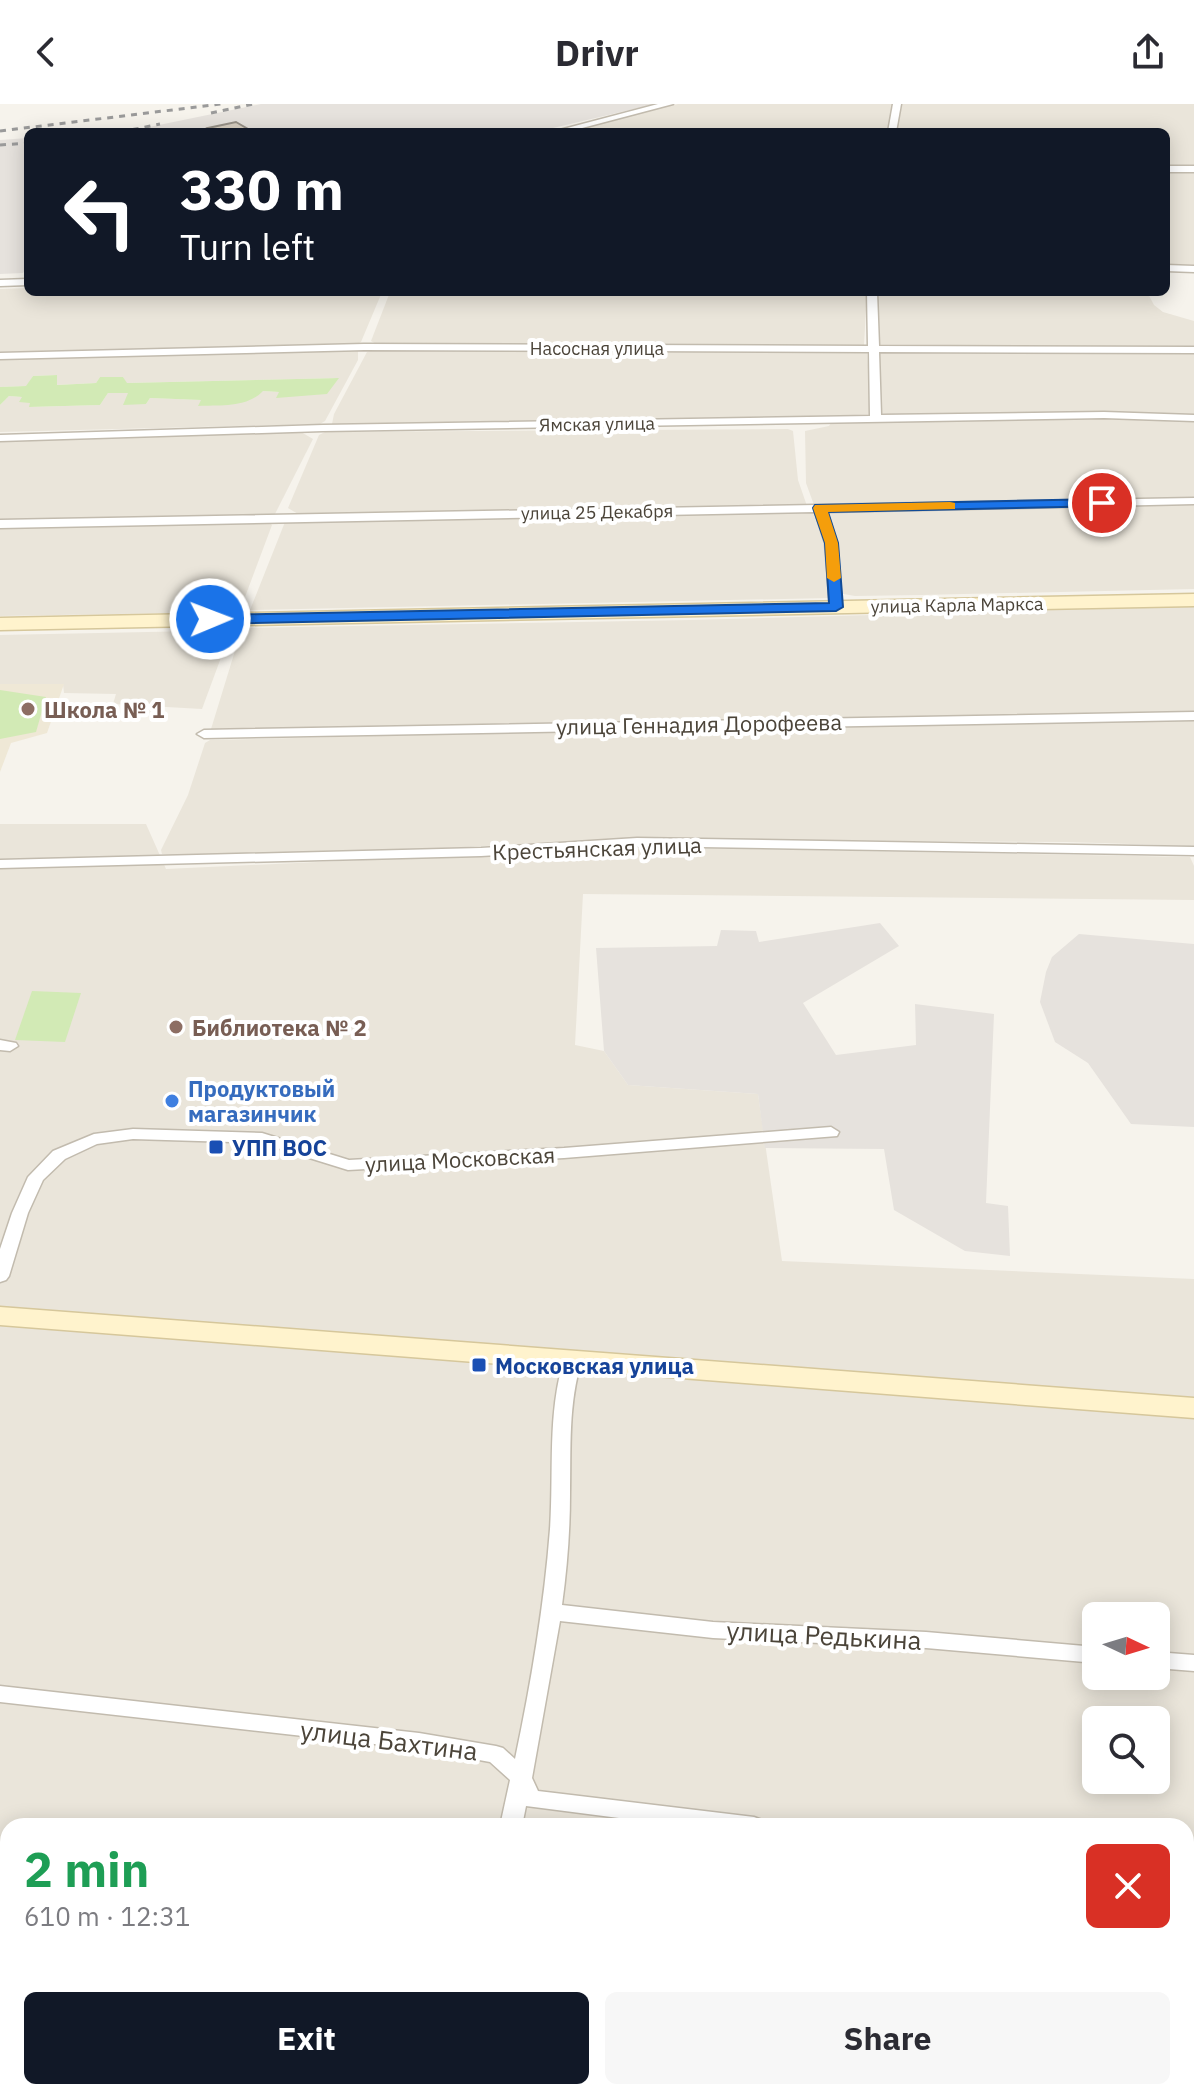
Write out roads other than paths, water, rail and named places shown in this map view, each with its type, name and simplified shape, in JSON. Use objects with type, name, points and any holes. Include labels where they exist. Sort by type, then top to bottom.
[{"type":"street","points":[[572,128],[669,104]]},
{"type":"street","points":[[893,128],[897,104]]},
{"type":"street","points":[[1170,169],[1194,169]]},
{"type":"street","points":[[1170,268],[1194,269]]},
{"type":"street","points":[[0,283],[24,282]]},
{"type":"street","points":[[872,296],[876,419]]},
{"type":"street","name":"Насосная улица","points":[[0,356],[364,347],[1194,350]]},
{"type":"street","name":"Ямская улица","points":[[0,438],[323,428],[1104,415],[1194,418]]},
{"type":"street","name":"улица 25 Декабря","points":[[0,524],[1194,501]]},
{"type":"street","points":[[820,508],[831,543],[836,607]]},
{"type":"street","name":"улица Карла Маркса","points":[[0,624],[1194,600]]},
{"type":"street","name":"улица Геннадия Дорофеева","points":[[204,734],[1194,716]]},
{"type":"street","name":"Крестьянская улица","points":[[0,864],[481,852],[637,842],[1194,851]]},
{"type":"street","name":"улица Московская","points":[[0,1276],[20,1213],[36,1177],[59,1155],[94,1139],[133,1134],[262,1138],[348,1165],[564,1153],[831,1132]]},
{"type":"street","points":[[0,1316],[1194,1408]]},
{"type":"street","points":[[513,1818],[539,1696],[552,1612],[561,1507],[562,1389],[573,1359]]},
{"type":"street","name":"улица Редькина","points":[[552,1612],[713,1630],[926,1640],[1082,1654]]},
{"type":"street","points":[[1170,1661],[1194,1663]]},
{"type":"street","name":"улица Бахтина","points":[[0,1694],[419,1741],[496,1754],[521,1777],[531,1799],[688,1818]]},
{"type":"railway","points":[[25,128],[221,104]]},
{"type":"railway","points":[[211,113],[253,104]]},
{"type":"railway","points":[[140,128],[160,124]]},
{"type":"railway","points":[[0,131],[24,128]]},
{"type":"railway","points":[[0,145],[24,143]]},
{"type":"place","name":"Школа № 1","points":[[28,709]]},
{"type":"place","name":"Библиотека № 2","points":[[176,1027]]},
{"type":"place","name":"Продуктовый магазинчик","points":[[172,1101]]},
{"type":"place","name":"УПП ВОС","points":[[216,1147]]},
{"type":"place","name":"Московская улица","points":[[479,1365]]}]
